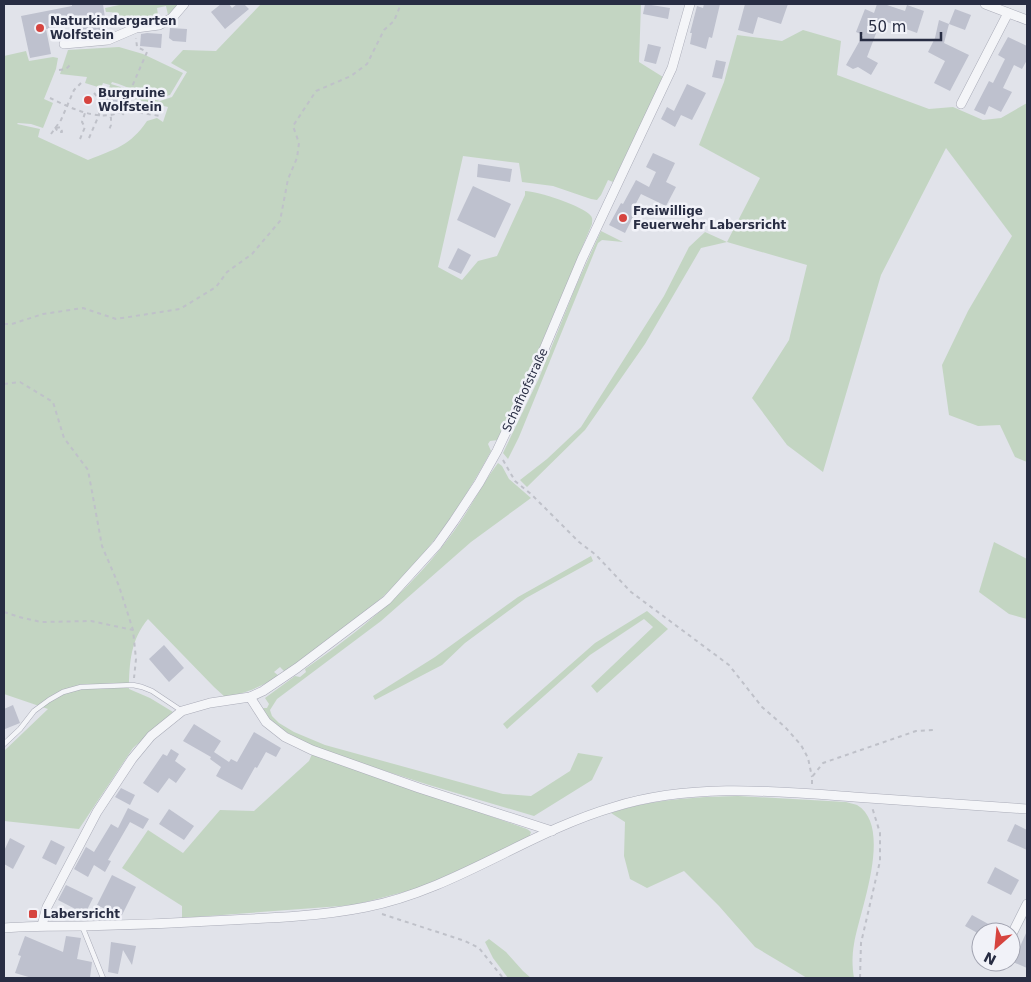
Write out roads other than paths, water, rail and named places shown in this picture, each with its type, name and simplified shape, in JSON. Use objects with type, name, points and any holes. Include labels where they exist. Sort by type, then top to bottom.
[{"type":"street","points":[[64,44],[108,40],[136,28],[150,27],[166,22],[184,4]]},
{"type":"street","name":"Schafhofstraße","points":[[250,697],[263,691],[297,668],[387,600],[437,545],[479,483],[497,452],[537,366],[582,259],[672,68],[690,4]]},
{"type":"street","points":[[985,4],[1027,20]]},
{"type":"street","points":[[961,104],[1008,13]]},
{"type":"street","points":[[42,925],[47,907],[84,836],[112,788],[142,745],[182,711],[210,703],[250,697],[266,722],[285,736],[312,750],[419,788],[552,831]]},
{"type":"street","points":[[4,928],[42,925],[82,926],[285,918],[366,907],[419,892],[552,831],[611,807],[648,798],[712,791],[811,794],[1027,810]]},
{"type":"street","points":[[1018,922],[1027,904]]},
{"type":"lane","points":[[4,744],[34,711],[63,692],[81,687],[133,685],[152,691],[182,711]]},
{"type":"lane","points":[[82,926],[103,978]]},
{"type":"place","name":"Naturkindergarten Wolfstein","points":[[40,28]]},
{"type":"place","name":"Burgruine Wolfstein","points":[[88,100]]},
{"type":"place","name":"Freiwillige Feuerwehr Labersricht","points":[[623,218]]},
{"type":"place","name":"Labersricht","points":[[33,914]]}]
